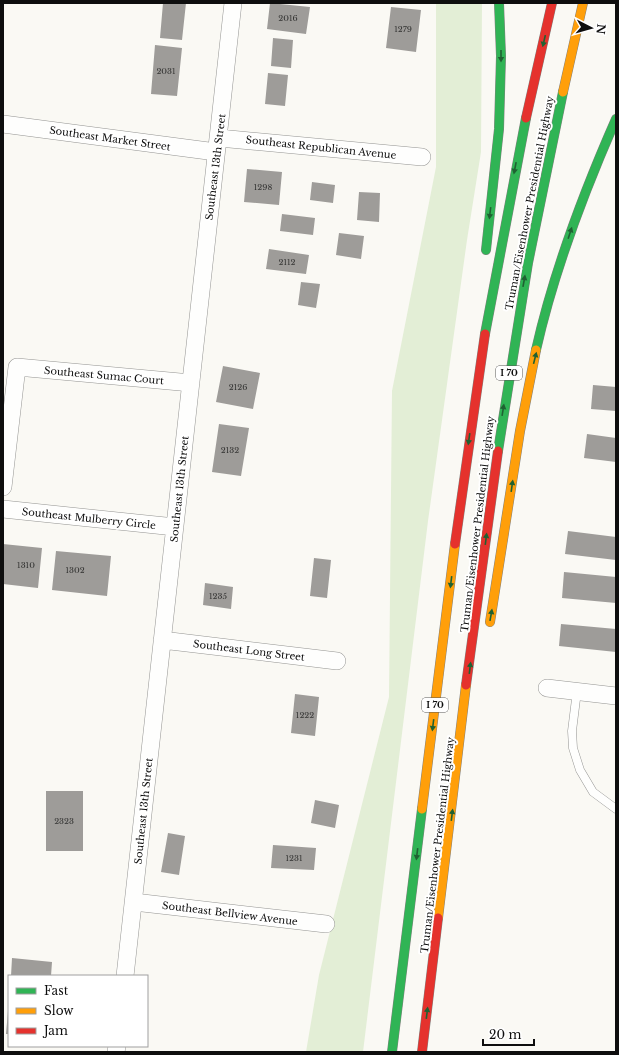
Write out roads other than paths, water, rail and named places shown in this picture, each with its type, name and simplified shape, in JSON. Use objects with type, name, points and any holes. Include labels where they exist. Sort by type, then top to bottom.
[{"type":"highway","points":[[486,256],[499,129],[501,56],[499,3]]},
{"type":"highway","name":"Truman/Eisenhower Presidential Highway","points":[[392,1052],[466,459],[480,359],[517,158],[552,3]]},
{"type":"highway","name":"Truman/Eisenhower Presidential Highway","points":[[422,1052],[497,447],[515,330],[533,229],[562,90],[583,3]]},
{"type":"highway","points":[[487,634],[506,527],[520,434],[534,360],[555,279],[573,221],[595,164],[616,119]]},
{"type":"highway","points":[[480,359],[484,288]]},
{"type":"highway","points":[[460,748],[476,680]]},
{"type":"street","name":"Southeast 13th Street","points":[[125,975],[234,3]]},
{"type":"street","name":"Southeast Market Street","points":[[3,124],[218,145]]},
{"type":"street","name":"Southeast Republican Avenue","points":[[218,145],[422,157]]},
{"type":"street","name":"Southeast Sumac Court","points":[[3,487],[17,367],[191,383]]},
{"type":"street","name":"Southeast Mulberry Circle","points":[[3,509],[175,527]]},
{"type":"street","name":"Southeast Long Street","points":[[162,640],[337,661]]},
{"type":"street","points":[[548,688],[616,696]]},
{"type":"street","name":"Southeast Bellview Avenue","points":[[134,902],[326,924]]},
{"type":"lane","points":[[577,691],[572,731],[573,748],[580,770],[592,792],[616,808]]}]
